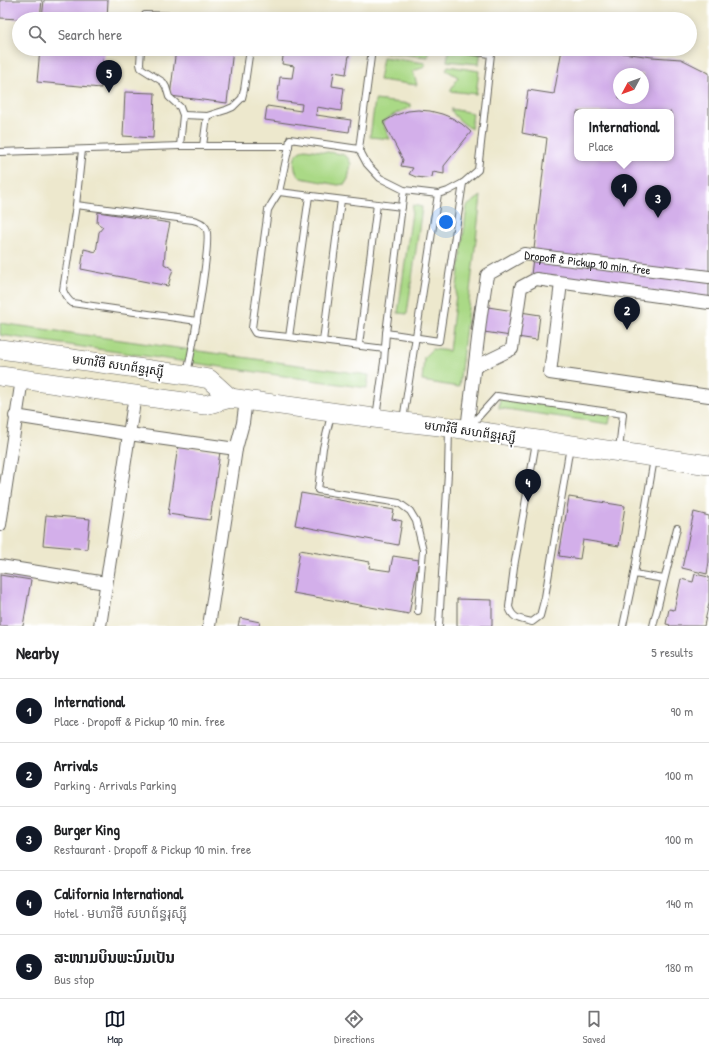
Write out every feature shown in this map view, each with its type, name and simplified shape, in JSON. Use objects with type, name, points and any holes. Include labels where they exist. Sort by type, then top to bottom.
[{"type":"highway","name":"មហាវិថី សហព័ន្ធរុស្ស៊ី","points":[[0,348],[209,379],[238,399]]},
{"type":"highway","name":"មហាវិថី សហព័ន្ធរុស្ស៊ី","points":[[0,376],[205,405],[238,399],[403,422],[458,428],[709,465]]},
{"type":"street","name":"Dropoff & Pickup 10 min. free","points":[[474,367],[487,275],[524,254],[709,276]]},
{"type":"street","points":[[458,428],[474,367],[512,349],[521,287],[536,279],[709,303]]},
{"type":"street","points":[[561,283],[550,374],[709,396]]},
{"type":"street","points":[[0,525],[15,416],[22,379]]},
{"type":"street","points":[[100,626],[135,395]]},
{"type":"street","points":[[209,626],[236,449],[243,423],[238,399]]},
{"type":"street","points":[[15,416],[236,449]]},
{"type":"street","points":[[0,566],[106,583]]},
{"type":"lane","points":[[141,56],[141,68],[163,82],[169,97],[180,107],[183,115],[180,146]]},
{"type":"lane","points":[[183,115],[207,116],[226,110],[242,98],[249,56]]},
{"type":"lane","points":[[371,56],[359,149],[367,164],[380,178],[404,190],[438,194],[448,191],[463,183],[478,170],[491,56]]},
{"type":"lane","points":[[203,146],[207,116]]},
{"type":"lane","points":[[359,149],[290,139],[290,146],[279,192],[268,210],[252,328],[255,333],[259,334],[385,349]]},
{"type":"lane","points":[[0,152],[180,146],[290,146]]},
{"type":"lane","points":[[82,150],[64,290],[65,295],[72,302],[197,321]]},
{"type":"lane","points":[[386,333],[439,341],[463,183]]},
{"type":"lane","points":[[376,418],[404,190]]},
{"type":"lane","points":[[279,192],[402,207]]},
{"type":"lane","points":[[403,422],[438,194]]},
{"type":"lane","points":[[289,337],[309,196]]},
{"type":"lane","points":[[323,341],[341,200]]},
{"type":"lane","points":[[359,345],[377,204]]},
{"type":"lane","points":[[76,205],[193,220],[201,222],[207,228],[208,238],[197,321],[187,375]]},
{"type":"lane","points":[[439,626],[448,472],[458,428],[497,396],[623,414],[619,452]]},
{"type":"lane","points":[[332,412],[323,448],[318,490],[400,503],[410,511],[416,521],[423,550],[418,611]]},
{"type":"lane","points":[[536,440],[514,567],[509,607],[515,618],[532,622],[540,616],[545,597],[570,445]]},
{"type":"lane","points":[[623,626],[634,574],[654,457]]},
{"type":"lane","points":[[653,626],[677,528]]},
{"type":"lane","points":[[634,574],[664,579]]},
{"type":"green space","points":[[448,56],[480,56],[479,64],[447,61]]},
{"type":"green space","points":[[383,57],[425,63],[425,67],[413,71],[417,85],[379,80]]},
{"type":"green space","points":[[448,66],[479,71],[476,94],[450,91],[458,77],[446,70]]},
{"type":"green space","points":[[375,100],[411,104],[411,107],[382,122],[390,139],[370,137]]},
{"type":"green space","points":[[451,109],[473,113],[471,129],[457,118]]},
{"type":"green space","points":[[305,149],[342,154],[348,158],[351,164],[348,179],[345,184],[338,185],[301,178],[295,169],[294,162],[299,152]]},
{"type":"green space","points":[[481,196],[459,387],[422,381],[424,357],[432,349],[449,351],[467,206]]},
{"type":"green space","points":[[413,205],[422,207],[407,314],[398,313]]},
{"type":"green space","points":[[0,323],[369,375],[367,388],[0,335]]},
{"type":"green space","points":[[500,397],[611,413],[609,424],[499,408]]},
{"type":"building","points":[[0,0],[42,0],[41,12],[12,12],[12,19],[0,18]]},
{"type":"building","points":[[44,0],[108,0],[107,12],[43,12]]},
{"type":"building","points":[[39,56],[103,56],[101,88],[37,82]]},
{"type":"building","points":[[175,56],[232,56],[227,103],[170,96]]},
{"type":"building","points":[[283,56],[349,56],[346,74],[334,72],[332,86],[344,88],[341,111],[317,107],[316,115],[351,120],[349,132],[265,120],[267,106],[301,111],[302,104],[277,101],[280,77],[292,78],[294,66],[282,64]]},
{"type":"building","points":[[561,56],[645,56],[681,59],[709,73],[709,299],[531,275],[547,138],[522,133],[528,90],[554,94]]},
{"type":"building","points":[[125,92],[155,93],[153,138],[123,136]]},
{"type":"building","points":[[408,111],[430,111],[452,118],[471,132],[444,166],[444,174],[433,172],[432,177],[425,178],[416,177],[409,174],[413,168],[401,166],[403,160],[383,122],[396,115]]},
{"type":"building","points":[[98,212],[170,223],[166,242],[164,264],[173,269],[168,286],[81,269],[84,249],[96,252],[99,232],[103,227],[97,223]]},
{"type":"building","points":[[475,305],[540,315],[537,340],[471,330]]},
{"type":"building","points":[[178,446],[220,452],[210,520],[168,514]]},
{"type":"building","points":[[301,493],[394,510],[392,519],[402,521],[398,545],[295,525]]},
{"type":"building","points":[[569,497],[625,506],[619,546],[583,540],[580,559],[559,556]]},
{"type":"building","points":[[694,512],[709,516],[709,562],[707,574],[682,568]]},
{"type":"building","points":[[46,515],[90,519],[87,549],[43,545]]},
{"type":"building","points":[[300,550],[370,562],[369,568],[390,571],[393,556],[419,560],[409,614],[293,593]]},
{"type":"building","points":[[695,574],[709,577],[709,603],[704,626],[669,626],[670,625],[666,624],[669,609],[674,610],[681,579],[693,582]]},
{"type":"building","points":[[0,575],[31,580],[23,626],[0,626]]},
{"type":"building","points":[[457,599],[492,600],[492,626],[457,626]]},
{"type":"building","points":[[240,618],[260,622],[259,626],[238,626]]},
{"type":"place","name":"ສະໜາມບິນພະນົມເປັນ","points":[[109,93]]},
{"type":"place","name":"International","points":[[624,207]]},
{"type":"place","name":"Burger King","points":[[658,218]]},
{"type":"place","name":"Arrivals","points":[[627,330]]},
{"type":"place","name":"California International","points":[[528,502]]}]
